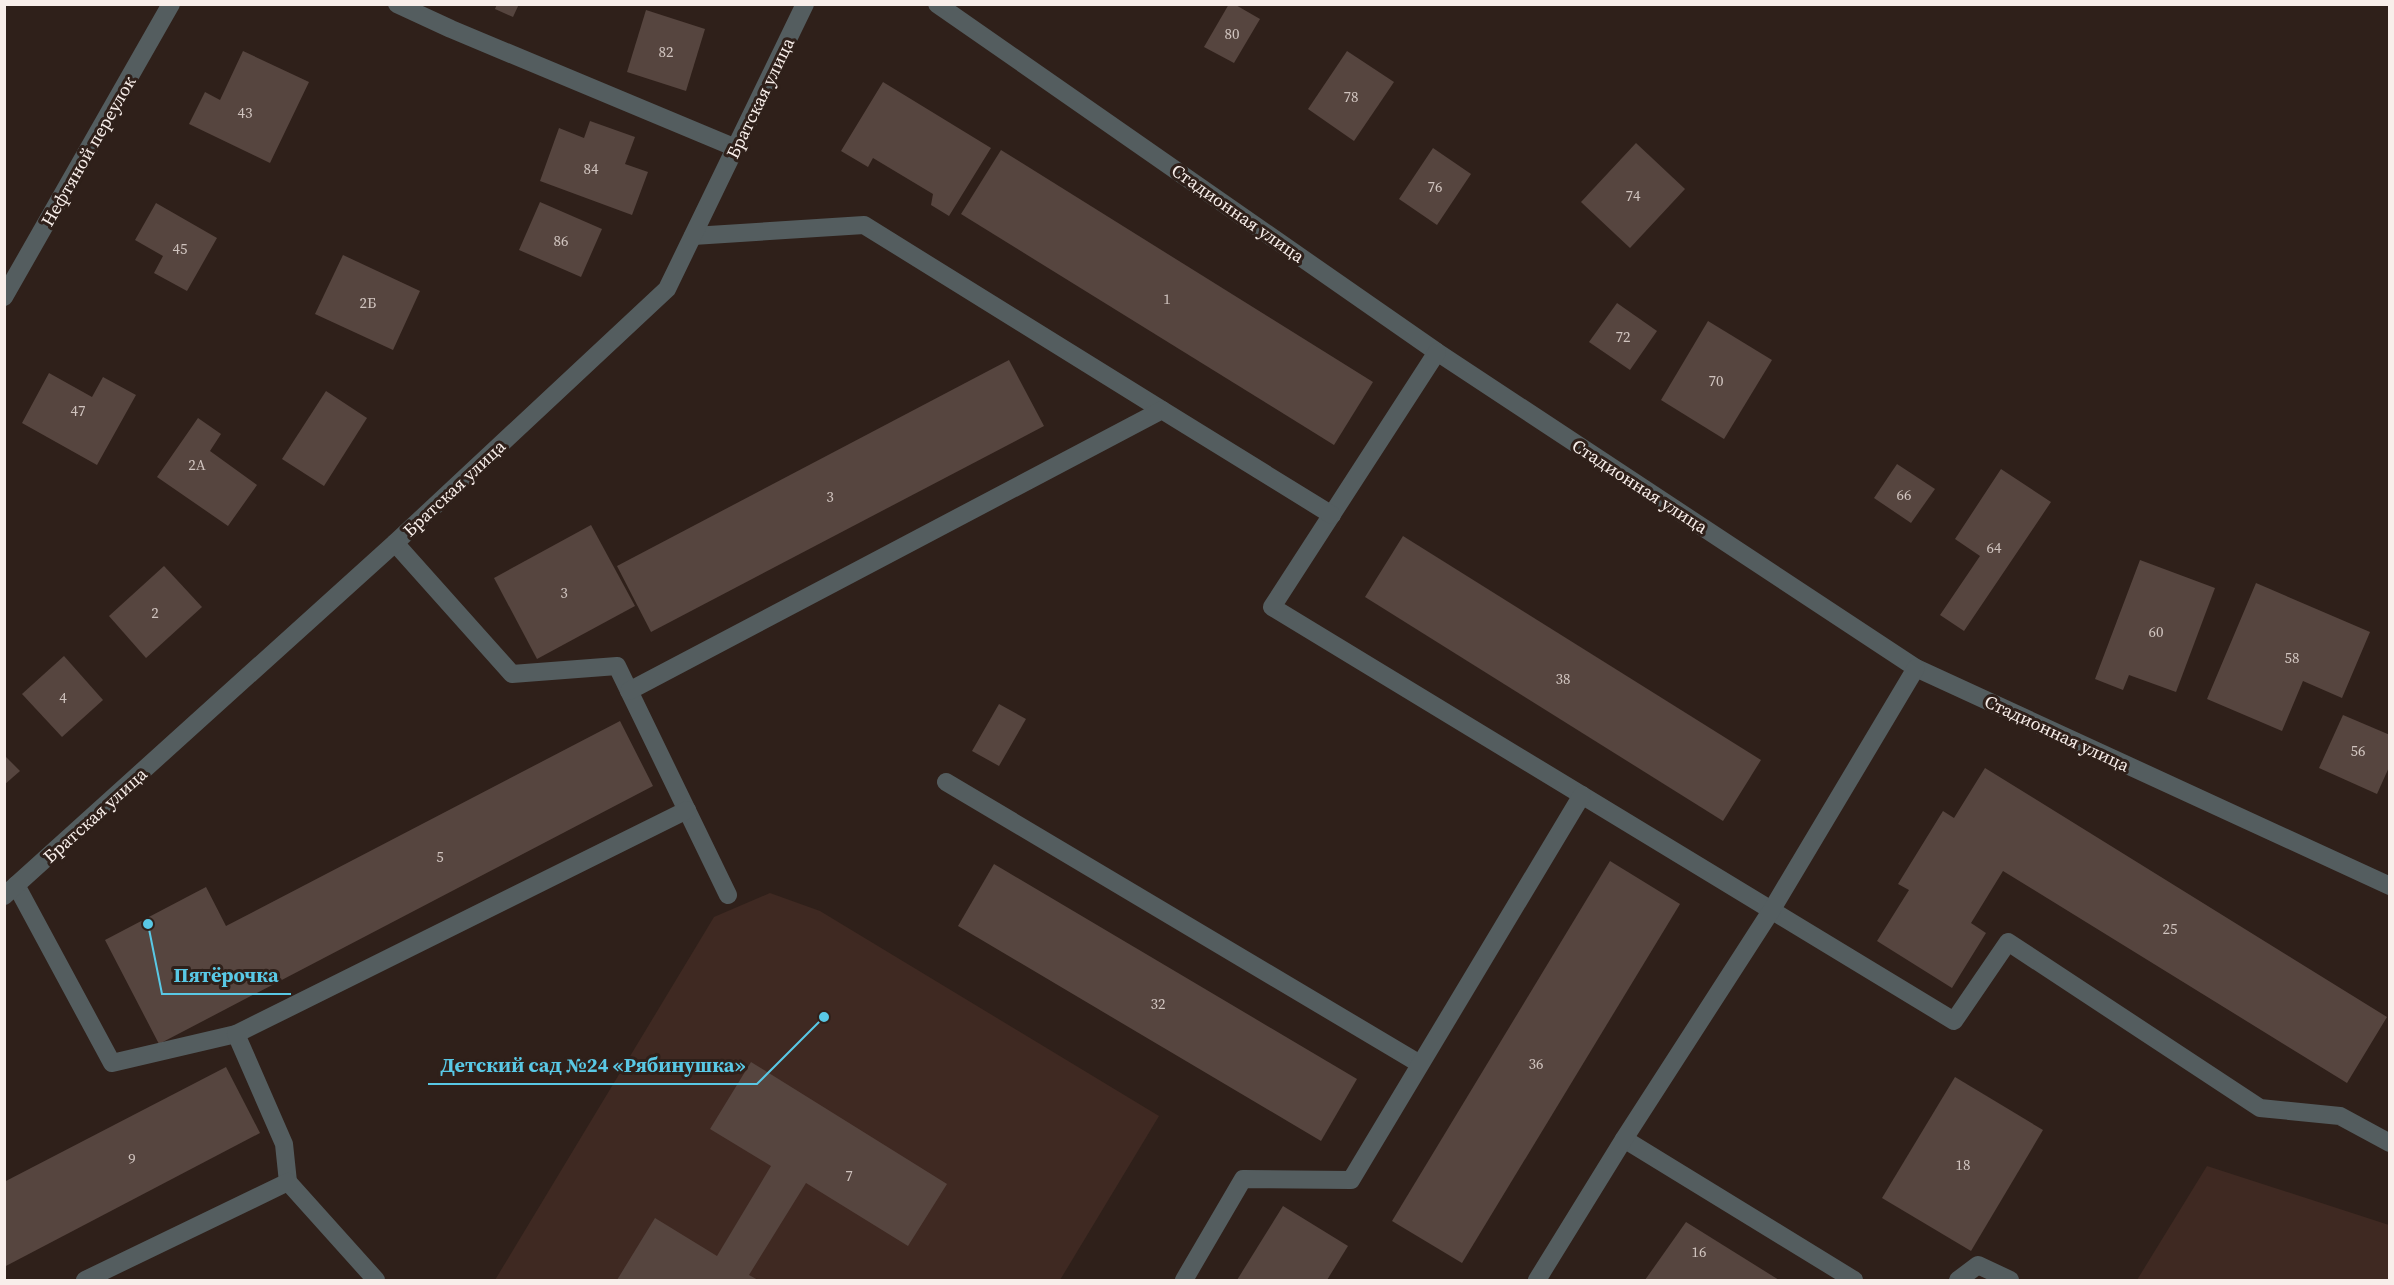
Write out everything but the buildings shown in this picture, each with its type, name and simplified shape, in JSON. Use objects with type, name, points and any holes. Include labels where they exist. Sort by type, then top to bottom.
[{"type":"street","name":"Нефтяной переулок","points":[[4,297],[171,4]]},
{"type":"street","points":[[397,4],[451,29],[736,147]]},
{"type":"street","name":"Братская улица","points":[[10,891],[395,543],[667,289],[805,4]]},
{"type":"street","name":"Стадионная улица","points":[[937,4],[1437,352],[1916,668],[2390,886]]},
{"type":"street","points":[[693,236],[864,225],[1332,515]]},
{"type":"street","points":[[1437,352],[1272,607],[1954,1021],[2008,942],[2260,1108],[2340,1116],[2390,1143]]},
{"type":"street","points":[[628,691],[1162,410]]},
{"type":"street","points":[[395,543],[512,674],[617,666],[728,896]]},
{"type":"street","points":[[1537,1281],[1624,1138],[1771,911],[1916,668]]},
{"type":"street","points":[[946,782],[1420,1064]]},
{"type":"street","points":[[1184,1281],[1243,1179],[1351,1180],[1582,795]]},
{"type":"street","points":[[10,891],[112,1063],[236,1034],[687,810]]},
{"type":"street","points":[[236,1034],[284,1144],[288,1182],[376,1281]]},
{"type":"street","points":[[1624,1138],[1854,1281]]},
{"type":"street","points":[[86,1281],[288,1182]]},
{"type":"street","points":[[1958,1281],[1977,1265],[2010,1281]]},
{"type":"shaded area","points":[[770,893],[820,911],[1159,1116],[1060,1280],[495,1280],[714,917]]},
{"type":"shaded area","points":[[2207,1166],[2389,1225],[2389,1280],[2137,1280]]},
{"type":"place","name":"Пятёрочка","points":[[148,924]]},
{"type":"place","name":"Детский сад №24 «Рябинушка»","points":[[824,1017]]}]
